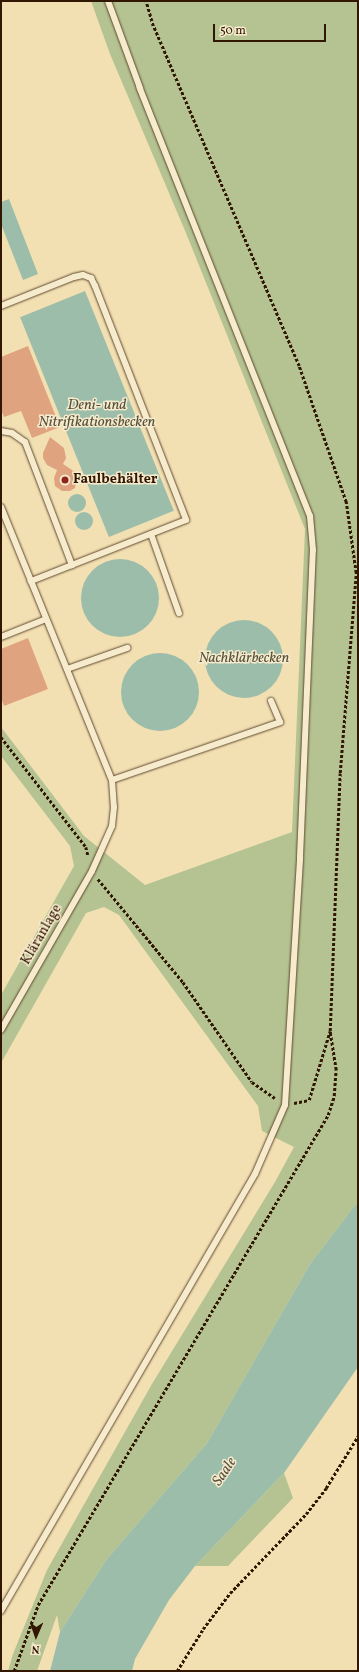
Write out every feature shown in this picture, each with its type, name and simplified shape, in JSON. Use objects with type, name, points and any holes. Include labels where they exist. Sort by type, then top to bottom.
[{"type":"lane","points":[[1,1610],[255,1174],[285,1105],[300,849],[313,550],[310,516],[143,96],[108,1]]},
{"type":"lane","points":[[1,306],[74,277],[83,275],[91,278],[186,520],[31,581]]},
{"type":"lane","points":[[1,431],[12,433],[25,442],[72,565]]},
{"type":"lane","name":"Kläranlage","points":[[1,507],[112,780],[114,807],[112,826],[92,871],[1,1030]]},
{"type":"lane","points":[[151,534],[179,613]]},
{"type":"lane","points":[[1,637],[46,619]]},
{"type":"lane","points":[[67,669],[127,648]]},
{"type":"lane","points":[[112,780],[280,722],[271,701]]},
{"type":"path","points":[[14,1671],[38,1605],[328,1115],[334,1096],[336,1070],[330,1030],[340,773],[356,573],[346,502],[299,366],[156,33],[146,1]]},
{"type":"path","points":[[1,737],[86,847],[92,871],[183,982],[252,1082],[285,1105],[309,1100],[330,1030]]},
{"type":"path","points":[[177,1671],[203,1629],[230,1593],[306,1514],[326,1488],[358,1436]]},
{"type":"shaded area","points":[[91,1],[358,1],[358,1201],[310,1264],[207,1443],[106,1560],[60,1632],[57,1615],[37,1671],[8,1671],[13,1654],[47,1570],[152,1384],[275,1182],[294,1147],[262,1131],[258,1106],[119,915],[104,907],[86,913],[1,1063],[1,995],[74,866],[70,846],[1,756],[1,727],[84,836],[145,885],[292,832],[305,529],[186,233],[110,54]]},
{"type":"shaded area","points":[[284,1473],[293,1498],[228,1566],[195,1566]]},
{"type":"water","points":[[9,199],[38,274],[23,280],[1,224],[1,202]]},
{"type":"water","name":"Deni- und Nitrifikationsbecken","points":[[85,291],[174,511],[109,537],[20,317]]},
{"type":"water","points":[[77,494],[83,497],[86,503],[83,509],[77,512],[71,509],[68,503],[71,497]]},
{"type":"water","points":[[84,512],[90,515],[93,521],[90,527],[84,530],[78,527],[75,521],[78,515]]},
{"type":"water","points":[[120,559],[135,562],[148,570],[156,583],[159,598],[156,613],[148,626],[135,634],[120,637],[105,634],[92,626],[84,613],[81,598],[84,583],[92,570],[105,562]]},
{"type":"water","name":"Nachklärbecken","points":[[244,620],[259,623],[272,631],[280,644],[283,659],[280,674],[272,687],[259,695],[244,698],[229,695],[216,687],[208,674],[205,659],[208,644],[216,631],[229,623]]},
{"type":"water","name":"Nachklärbecken","points":[[160,653],[175,656],[182,660],[192,670],[196,677],[199,692],[196,707],[192,714],[182,724],[175,728],[160,731],[145,728],[138,724],[128,714],[124,707],[121,692],[124,677],[128,670],[138,660],[145,656]]},
{"type":"water","name":"Saale","points":[[358,1201],[358,1367],[284,1473],[195,1566],[169,1600],[135,1659],[132,1671],[50,1671],[60,1632],[106,1560],[207,1443],[310,1264]]},
{"type":"building","points":[[28,346],[60,427],[32,438],[21,411],[4,417],[1,410],[1,357]]},
{"type":"building","points":[[50,437],[64,448],[66,458],[63,464],[75,472],[77,477],[75,488],[70,491],[62,491],[55,486],[54,478],[57,470],[47,465],[43,458],[43,453]]},
{"type":"building","points":[[28,638],[48,689],[4,706],[1,698],[1,649]]},
{"type":"place","name":"Faulbehälter","points":[[65,480]]}]
